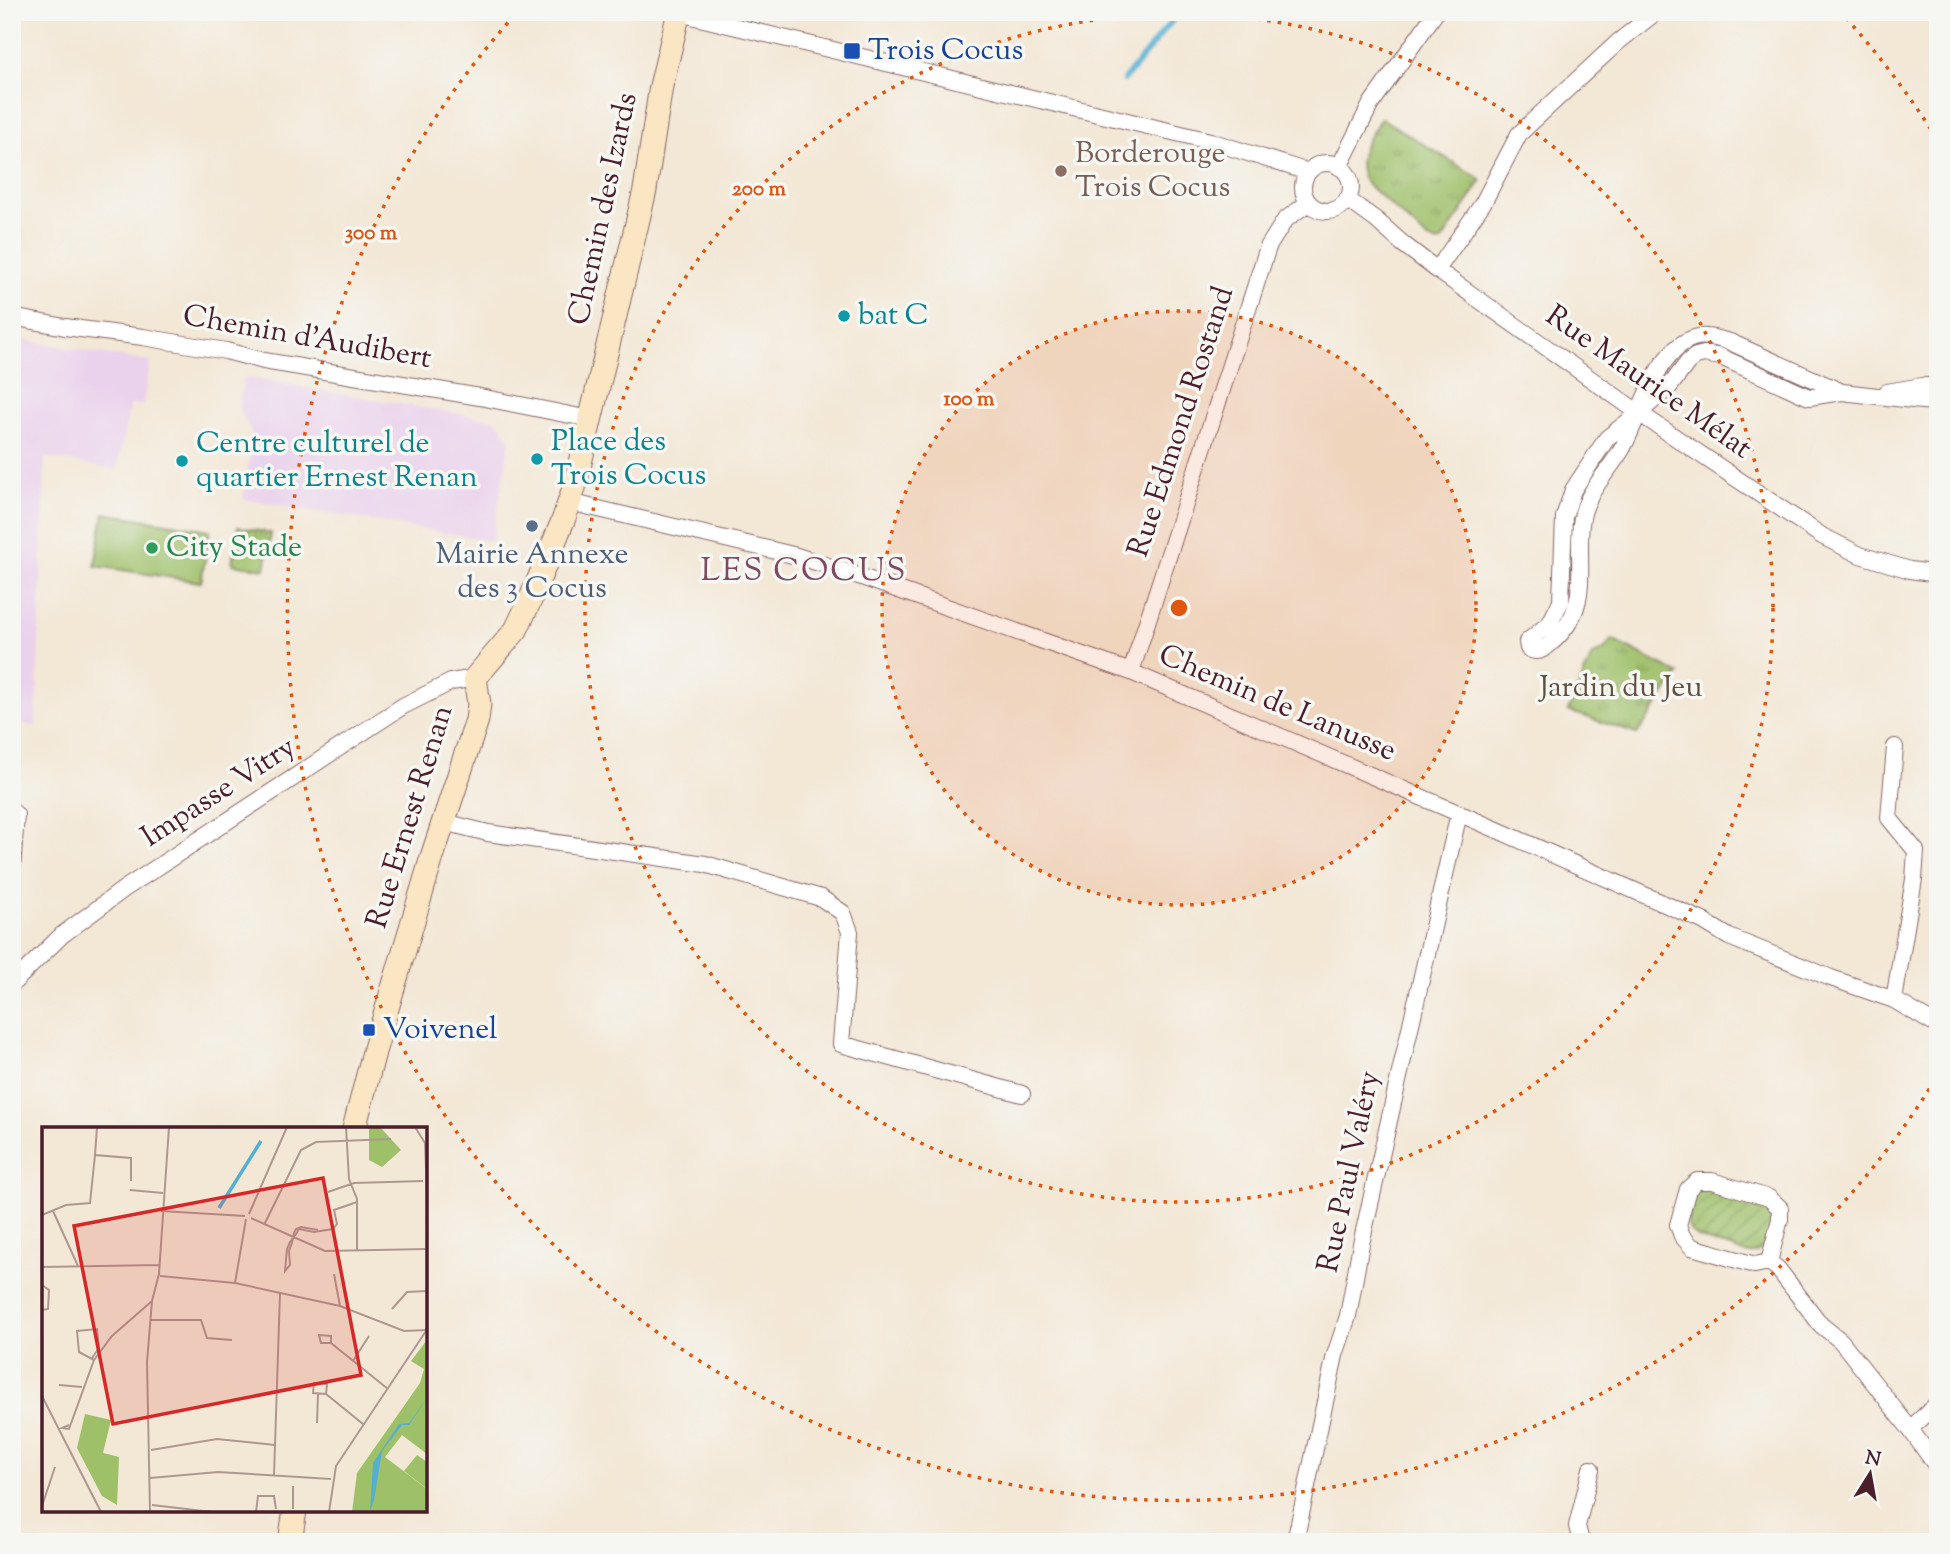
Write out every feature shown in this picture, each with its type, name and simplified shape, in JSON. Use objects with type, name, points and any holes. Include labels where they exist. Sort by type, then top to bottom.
[{"type":"street","points":[[1339,167],[1371,104],[1436,12]]},
{"type":"street","points":[[1437,270],[1483,203],[1519,134],[1618,42],[1656,12]]},
{"type":"street","points":[[679,13],[1210,141],[1308,173]]},
{"type":"street","name":"Chemin des Izards","points":[[590,419],[645,190],[661,86],[679,13]]},
{"type":"street","points":[[1322,164],[1339,167],[1350,181],[1347,199],[1339,208],[1329,211],[1308,203],[1302,188],[1308,173],[1322,164]]},
{"type":"street","name":"Rue Maurice Mélat","points":[[1347,199],[1437,270],[1639,413],[1822,536],[1860,555],[1910,570],[1938,574]]},
{"type":"street","name":"Rue Edmond Rostand","points":[[1131,672],[1268,247],[1285,220],[1308,203]]},
{"type":"street","name":"Chemin d'Audibert","points":[[12,317],[226,351],[264,361],[480,397],[590,419]]},
{"type":"street","points":[[1587,484],[1573,490],[1564,517],[1561,601],[1550,623],[1527,642],[1528,648],[1533,652],[1540,651],[1558,637],[1578,605],[1581,517],[1587,484],[1607,438],[1670,386],[1688,362],[1704,354],[1721,357],[1809,397],[1842,392],[1938,402]]},
{"type":"street","points":[[1871,395],[1922,386],[1938,386]]},
{"type":"street","name":"Rue Ernest Renan","points":[[355,1127],[374,1052],[477,720],[475,678],[516,630],[532,596],[569,502],[590,419]]},
{"type":"street","name":"Chemin de Lanusse","points":[[569,502],[797,556],[1131,672],[1459,813],[1703,921],[1729,936],[1831,978],[1894,1000],[1938,1026]]},
{"type":"street","name":"Impasse Vitry","points":[[12,984],[62,934],[124,889],[316,762],[403,706],[451,682],[475,678]]},
{"type":"street","points":[[1894,1000],[1914,879],[1916,851],[1889,818],[1895,747]]},
{"type":"street","points":[[12,811],[16,815],[12,870]]},
{"type":"street","name":"Rue Paul Valéry","points":[[1295,1542],[1335,1355],[1348,1316],[1361,1244],[1459,813]]},
{"type":"street","points":[[444,822],[488,833],[705,864],[821,898],[843,913],[850,932],[841,1044],[1022,1094]]},
{"type":"street","points":[[1769,1262],[1780,1219],[1780,1208],[1775,1203],[1769,1198],[1712,1181],[1697,1181],[1688,1189],[1678,1224],[1682,1236],[1692,1247],[1755,1265],[1769,1262],[1778,1269],[1821,1325],[1841,1341],[1938,1468]]},
{"type":"street","points":[[1910,1429],[1938,1403]]},
{"type":"street","points":[[1591,1469],[1577,1526],[1581,1542],[1597,1542]]},
{"type":"street","points":[[290,1542],[295,1512]]},
{"type":"shaded area","points":[[12,338],[150,362],[143,405],[130,404],[117,470],[45,457],[36,726],[12,722]]},
{"type":"shaded area","points":[[244,377],[499,422],[510,441],[492,541],[243,499],[253,437],[239,407]]},
{"type":"green space","points":[[1381,118],[1482,180],[1442,241],[1438,243],[1428,239],[1366,183],[1360,166],[1361,157]]},
{"type":"green space","name":"City Stade","points":[[104,513],[210,530],[201,582],[95,566]]},
{"type":"green space","points":[[238,527],[271,533],[265,569],[232,564]]},
{"type":"green space","name":"Jardin du Jeu","points":[[1612,640],[1679,674],[1637,734],[1568,711],[1592,656],[1604,650]]},
{"type":"green space","points":[[1705,1188],[1760,1202],[1768,1209],[1772,1220],[1771,1232],[1761,1249],[1750,1254],[1744,1253],[1702,1239],[1690,1231],[1688,1217],[1694,1194]]},
{"type":"waterway","points":[[1124,80],[1179,12]]},
{"type":"place","name":"Trois Cocus","points":[[852,51]]},
{"type":"place","name":"Borderouge Trois Cocus","points":[[1061,171]]},
{"type":"place","name":"bat C","points":[[844,316]]},
{"type":"place","name":"Place des Trois Cocus","points":[[537,459]]},
{"type":"place","name":"Centre culturel de quartier Ernest Renan","points":[[182,461]]},
{"type":"place","name":"Mairie Annexe des 3 Cocus","points":[[532,526]]},
{"type":"place","name":"City Stade","points":[[152,548]]},
{"type":"place","name":"Voivenel","points":[[369,1030]]},
{"type":"district","name":"LES COCUS","points":[[804,572]]}]
